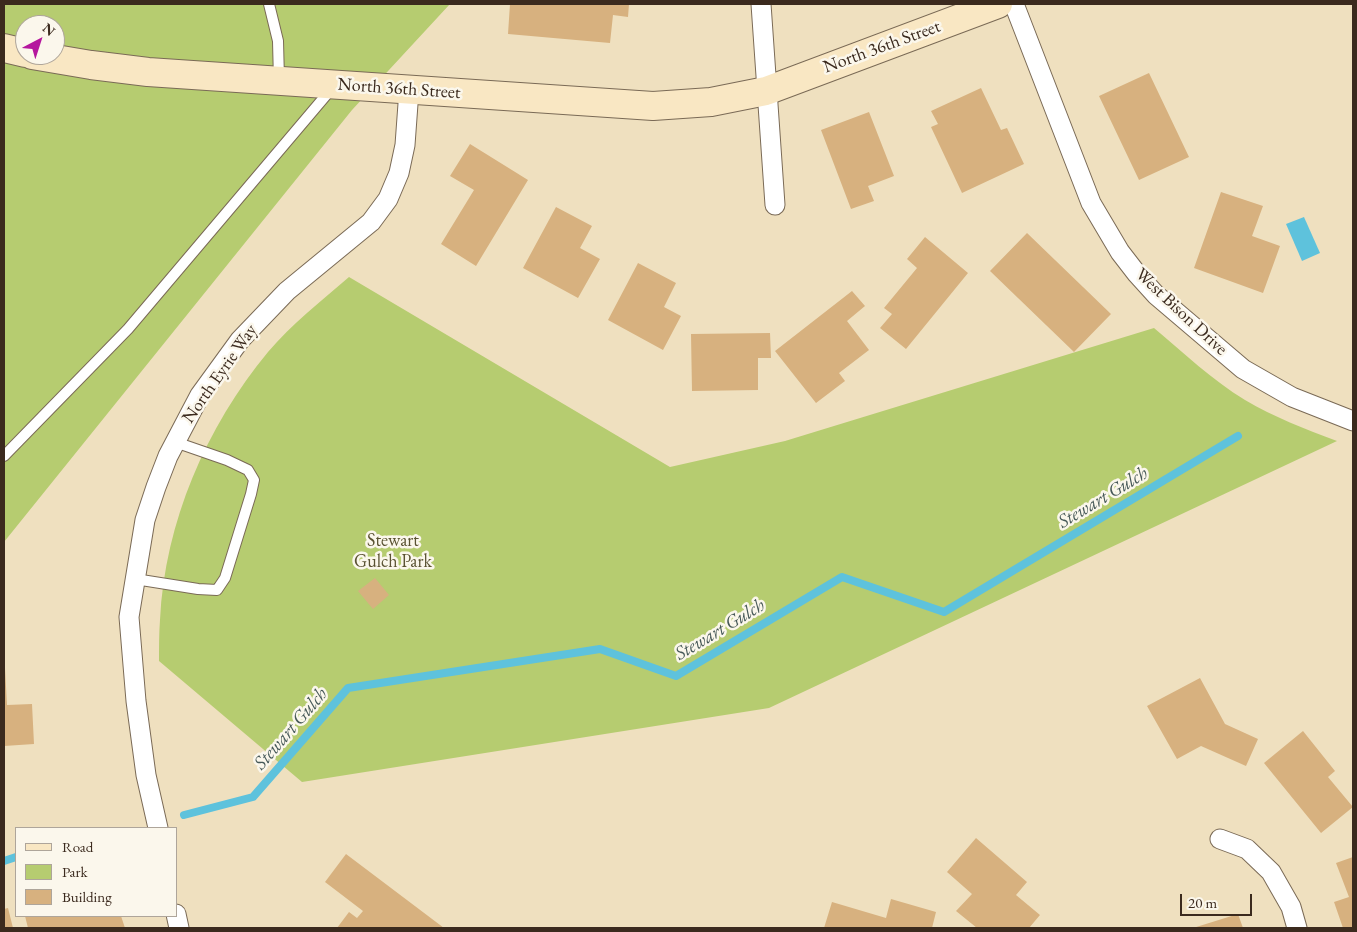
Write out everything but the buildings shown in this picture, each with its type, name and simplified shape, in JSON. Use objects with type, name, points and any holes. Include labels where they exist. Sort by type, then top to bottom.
[{"type":"street","points":[[761,4],[775,206]]},
{"type":"street","name":"North 36th Street","points":[[65,61],[148,72],[654,106],[711,102],[766,90],[998,4]]},
{"type":"street","name":"West Bison Drive","points":[[1014,4],[1091,203],[1114,244],[1137,274],[1156,295],[1243,369],[1292,397],[1353,421]]},
{"type":"street","name":"North Eyrie Way","points":[[158,827],[146,775],[136,701],[128,617],[145,520],[156,487],[175,442],[200,396],[240,340],[287,291],[371,222],[388,199],[399,173],[405,145],[409,90]]},
{"type":"street","points":[[1220,838],[1247,849],[1271,872],[1291,907],[1297,928]]},
{"type":"lane","points":[[269,4],[278,41],[278,81]]},
{"type":"lane","points":[[4,456],[128,329],[335,85]]},
{"type":"lane","points":[[135,579],[198,589],[217,590],[225,578],[251,494],[254,480],[248,470],[228,460],[175,442]]},
{"type":"green space","points":[[4,4],[450,4],[352,110],[4,542]]},
{"type":"green space","name":"Stewart Gulch Park","points":[[349,277],[670,467],[785,441],[1154,328],[1210,375],[1245,400],[1278,417],[1337,441],[769,708],[302,782],[159,661],[160,620],[170,547],[180,512],[208,444],[246,381],[268,352],[297,322]]},
{"type":"water","points":[[1304,217],[1320,253],[1302,261],[1286,224]]},
{"type":"waterway","name":"Stewart Gulch","points":[[184,815],[253,797],[348,688],[600,649],[676,676],[842,577],[944,612],[1238,436]]},
{"type":"waterway","name":"Stewart Gulch","points":[[4,861],[15,857]]}]
